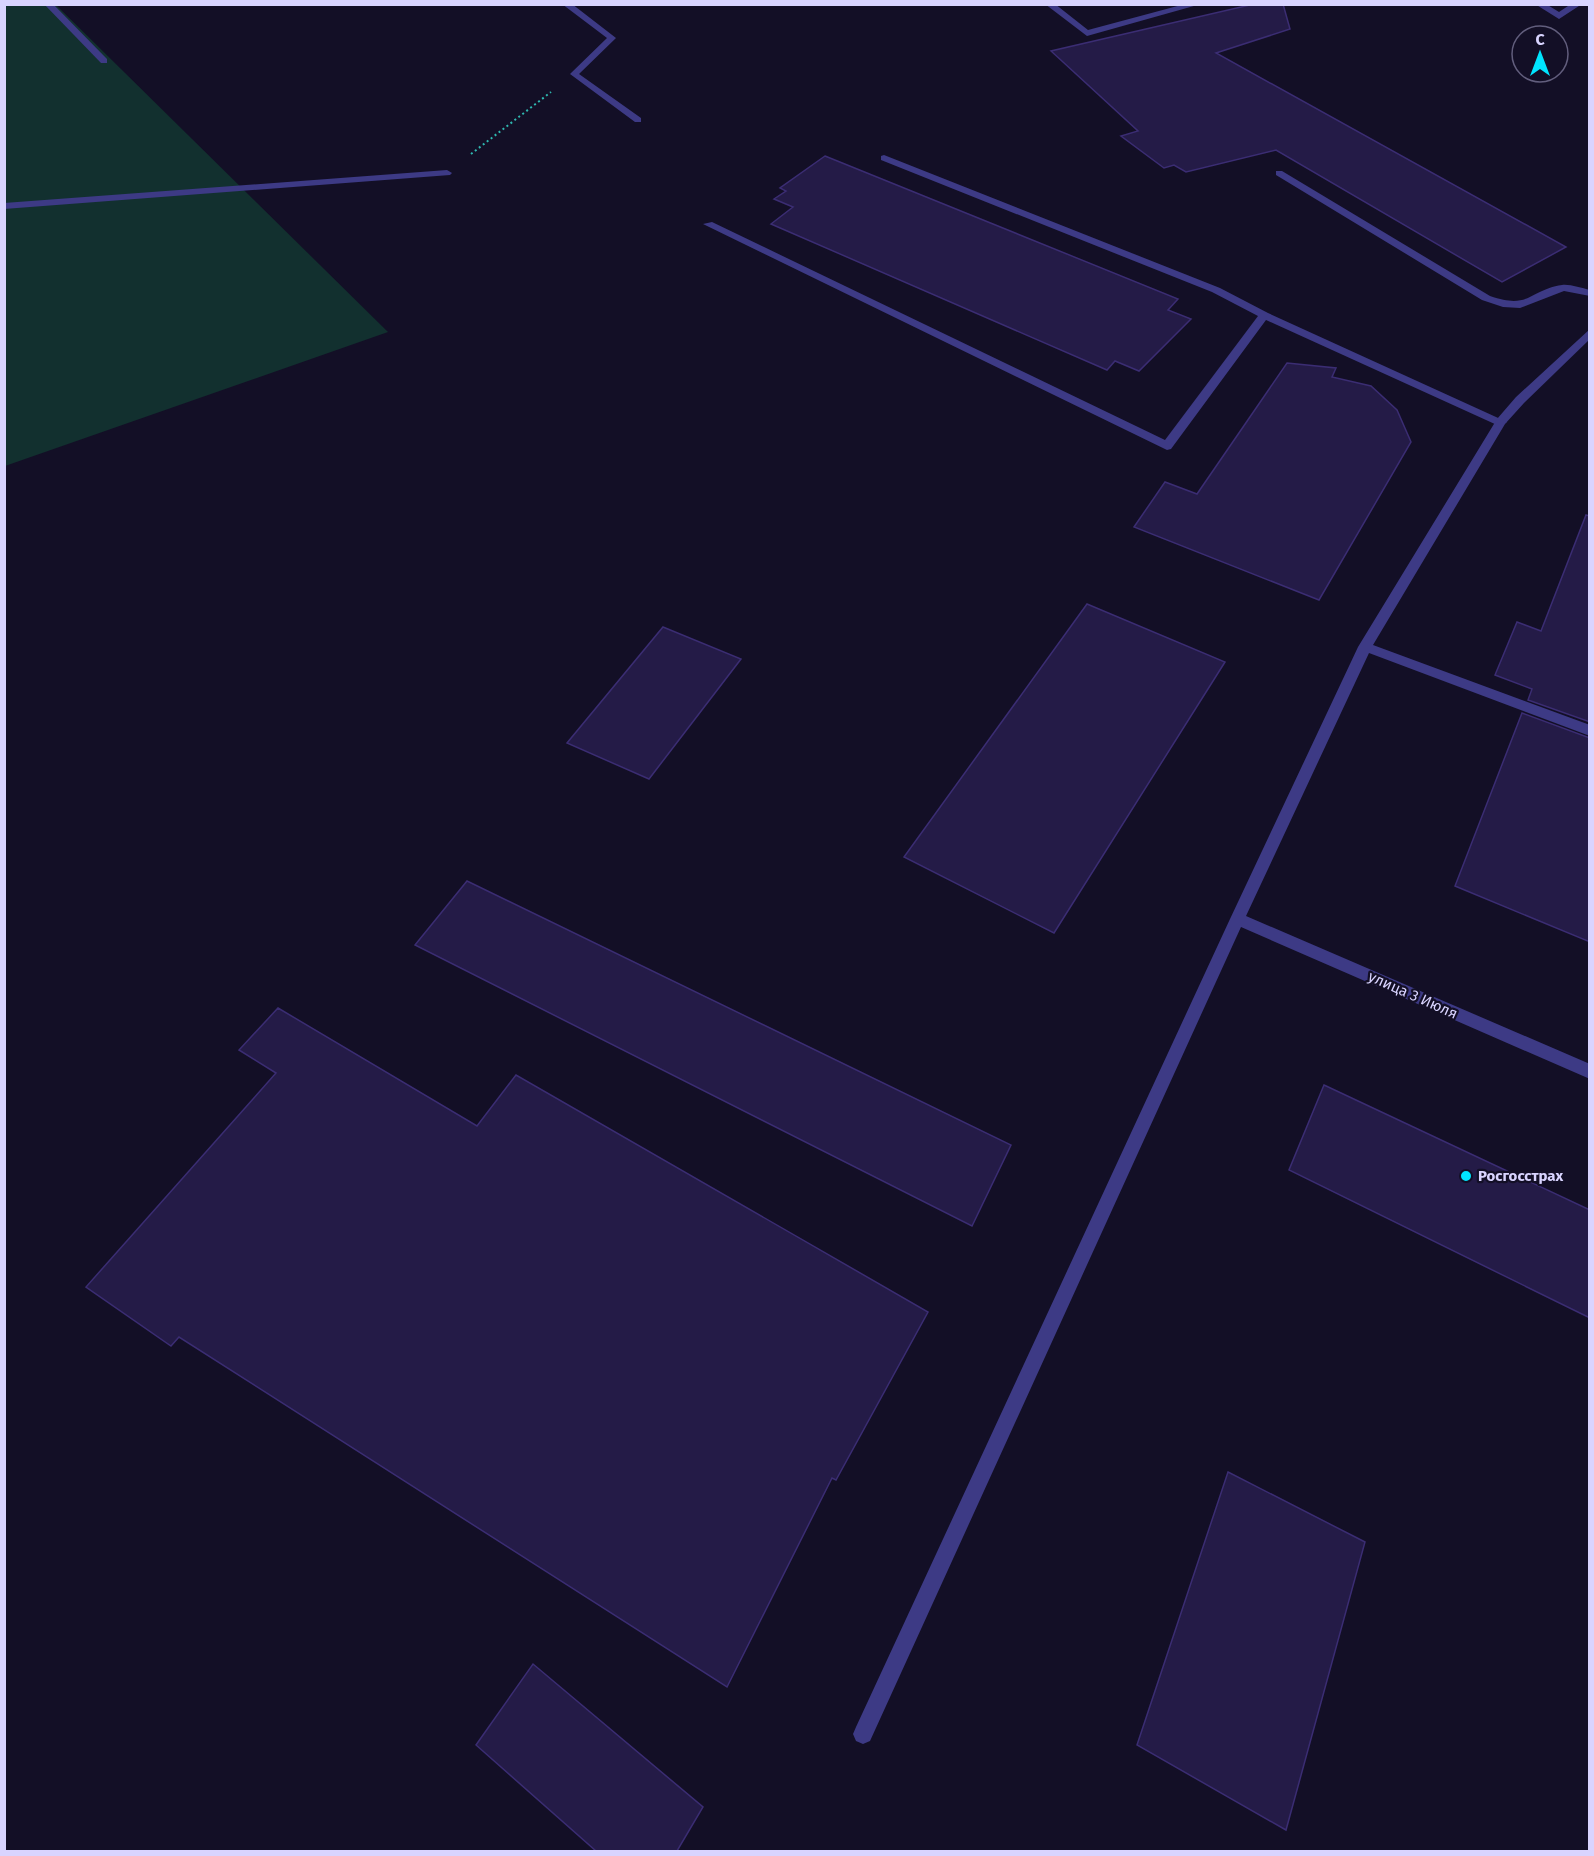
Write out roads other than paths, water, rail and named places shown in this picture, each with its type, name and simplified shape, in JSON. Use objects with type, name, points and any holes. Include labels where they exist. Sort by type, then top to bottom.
[{"type":"street","points":[[48,4],[104,61]]},
{"type":"street","points":[[566,4],[612,38],[574,74],[638,120]]},
{"type":"street","points":[[1049,4],[1087,33],[1197,4]]},
{"type":"street","points":[[1539,4],[1558,16],[1578,4]]},
{"type":"street","points":[[885,158],[1216,290],[1264,315],[1502,422]]},
{"type":"street","points":[[4,206],[447,173]]},
{"type":"street","points":[[1279,173],[1486,298],[1503,304],[1520,305],[1563,288],[1590,293]]},
{"type":"street","points":[[708,224],[1167,446],[1264,315]]},
{"type":"street","points":[[863,1734],[1237,919],[1365,647],[1502,422],[1520,400],[1590,332]]},
{"type":"street","points":[[1365,647],[1590,730]]},
{"type":"street","name":"улица 3 Июля","points":[[1237,919],[1590,1072]]},
{"type":"place","name":"Росгосстрах","points":[[1466,1176]]}]
